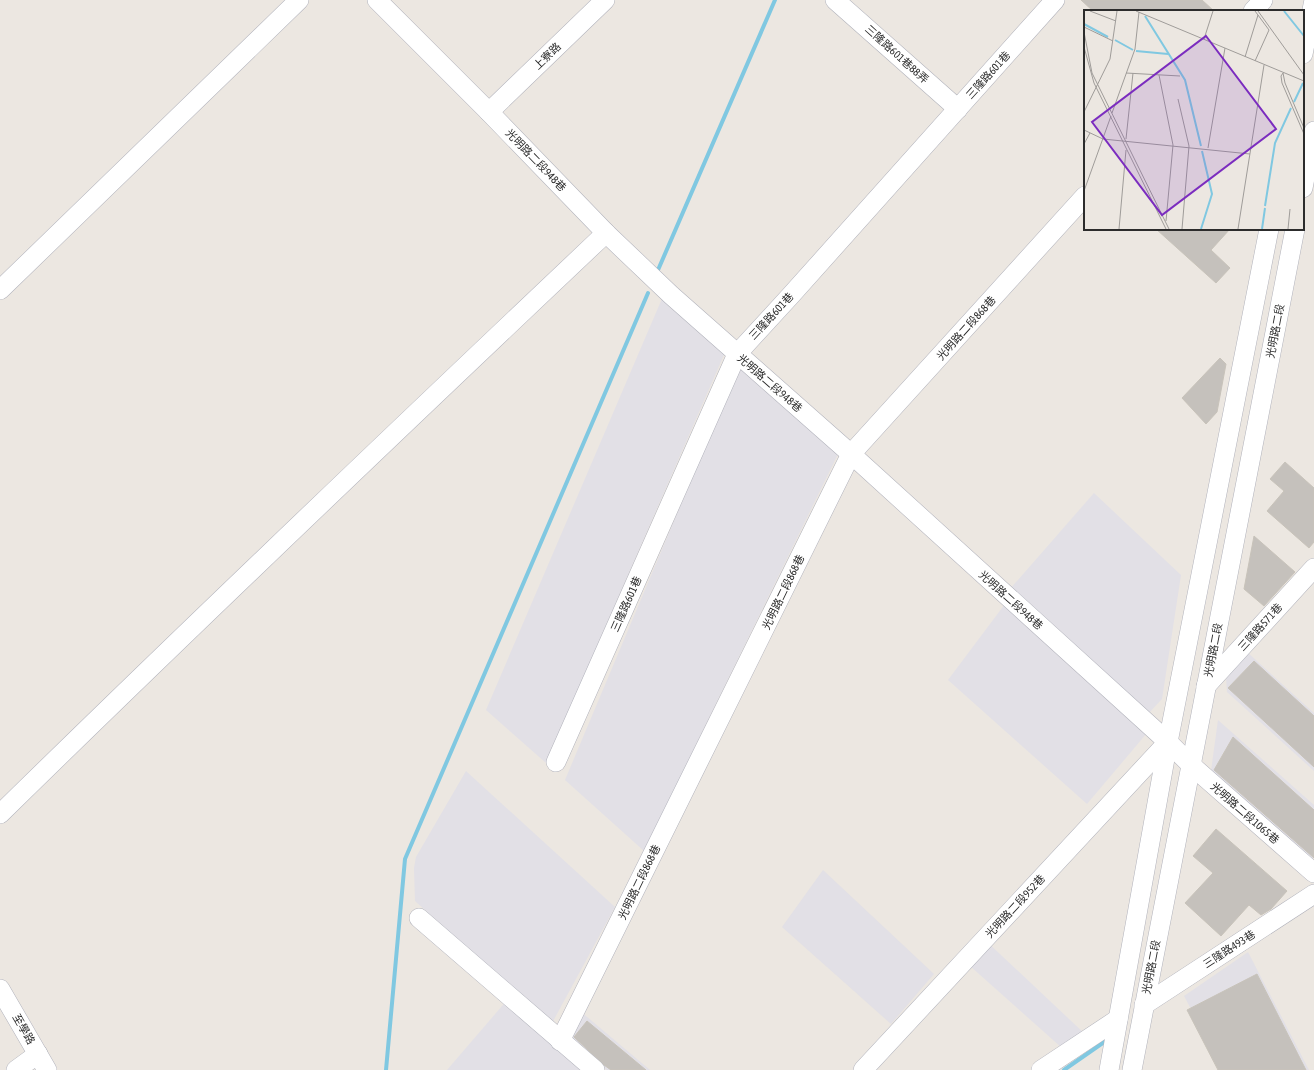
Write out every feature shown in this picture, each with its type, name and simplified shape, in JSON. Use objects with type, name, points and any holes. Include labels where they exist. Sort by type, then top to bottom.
[{"type":"street","points":[[0,290],[299,0]]},
{"type":"street","name":"光明路二段948巷","points":[[377,0],[489,112],[606,233],[671,295],[851,454],[1173,747]]},
{"type":"street","name":"上寮路","points":[[489,112],[605,0]]},
{"type":"street","name":"三隆路601巷88弄","points":[[836,0],[958,109]]},
{"type":"street","name":"三隆路601巷","points":[[556,762],[737,354],[1055,0]]},
{"type":"street","points":[[1254,10],[1263,0]]},
{"type":"street","points":[[1304,49],[1314,0]]},
{"type":"street","points":[[1304,183],[1314,131]]},
{"type":"street","name":"光明路二段868巷","points":[[560,1041],[851,454],[1084,197]]},
{"type":"street","name":"光明路二段","points":[[1109,1070],[1173,747],[1268,230]]},
{"type":"street","name":"光明路二段","points":[[1132,1070],[1173,852],[1295,230]]},
{"type":"street","points":[[0,814],[364,462],[606,233]]},
{"type":"street","name":"三隆路571巷","points":[[1206,686],[1314,568]]},
{"type":"street","name":"光明路二段1065巷","points":[[1173,747],[1191,765],[1314,873]]},
{"type":"street","name":"光明路二段952巷","points":[[863,1070],[1173,747]]},
{"type":"street","name":"三隆路493巷","points":[[1144,1005],[1314,894]]},
{"type":"street","points":[[419,918],[595,1070]]},
{"type":"street","name":"至學路","points":[[0,989],[43,1062]]},
{"type":"street","points":[[1041,1070],[1118,1019]]},
{"type":"street","points":[[16,1070],[43,1062]]},
{"type":"shaded area","points":[[664,294],[727,348],[546,763],[486,710]]},
{"type":"shaded area","points":[[740,364],[841,448],[644,851],[565,780]]},
{"type":"shaded area","points":[[1094,493],[1181,575],[1162,699],[1148,714],[1010,589]]},
{"type":"shaded area","points":[[1005,604],[1147,733],[1087,804],[948,680]]},
{"type":"shaded area","points":[[1246,651],[1314,713],[1314,771],[1227,692],[1226,676]]},
{"type":"shaded area","points":[[1218,720],[1314,805],[1313,861],[1211,771]]},
{"type":"shaded area","points":[[466,771],[615,907],[551,1025],[415,901],[414,868],[416,857]]},
{"type":"shaded area","points":[[823,870],[934,974],[891,1024],[782,927]]},
{"type":"shaded area","points":[[984,939],[1085,1034],[1062,1048],[970,966]]},
{"type":"shaded area","points":[[1248,952],[1309,1070],[1224,1070],[1184,996]]},
{"type":"shaded area","points":[[508,999],[587,1070],[447,1070]]},
{"type":"shaded area","points":[[580,1011],[650,1070],[607,1070],[566,1037]]},
{"type":"building","points":[[1081,0],[1202,0],[1213,10],[1092,10]]},
{"type":"building","points":[[1157,230],[1229,230],[1211,250],[1230,268],[1216,283]]},
{"type":"building","points":[[1220,358],[1226,364],[1217,412],[1206,424],[1182,398]]},
{"type":"building","points":[[1285,462],[1314,488],[1314,542],[1309,548],[1267,511],[1284,491],[1270,479]]},
{"type":"building","points":[[1254,536],[1295,572],[1264,606],[1244,589]]},
{"type":"building","points":[[1254,661],[1314,716],[1314,767],[1228,688]]},
{"type":"building","points":[[1233,737],[1314,810],[1314,858],[1214,770]]},
{"type":"building","points":[[1216,829],[1287,891],[1271,909],[1261,915],[1249,905],[1221,936],[1185,903],[1213,873],[1193,856]]},
{"type":"building","points":[[1257,974],[1306,1070],[1218,1070],[1187,1010]]},
{"type":"building","points":[[587,1021],[646,1070],[611,1070],[604,1065],[574,1037]]},
{"type":"waterway","points":[[658,270],[775,0]]},
{"type":"waterway","points":[[386,1070],[405,859],[648,293]]},
{"type":"waterway","points":[[1064,1070],[1107,1040]]}]
